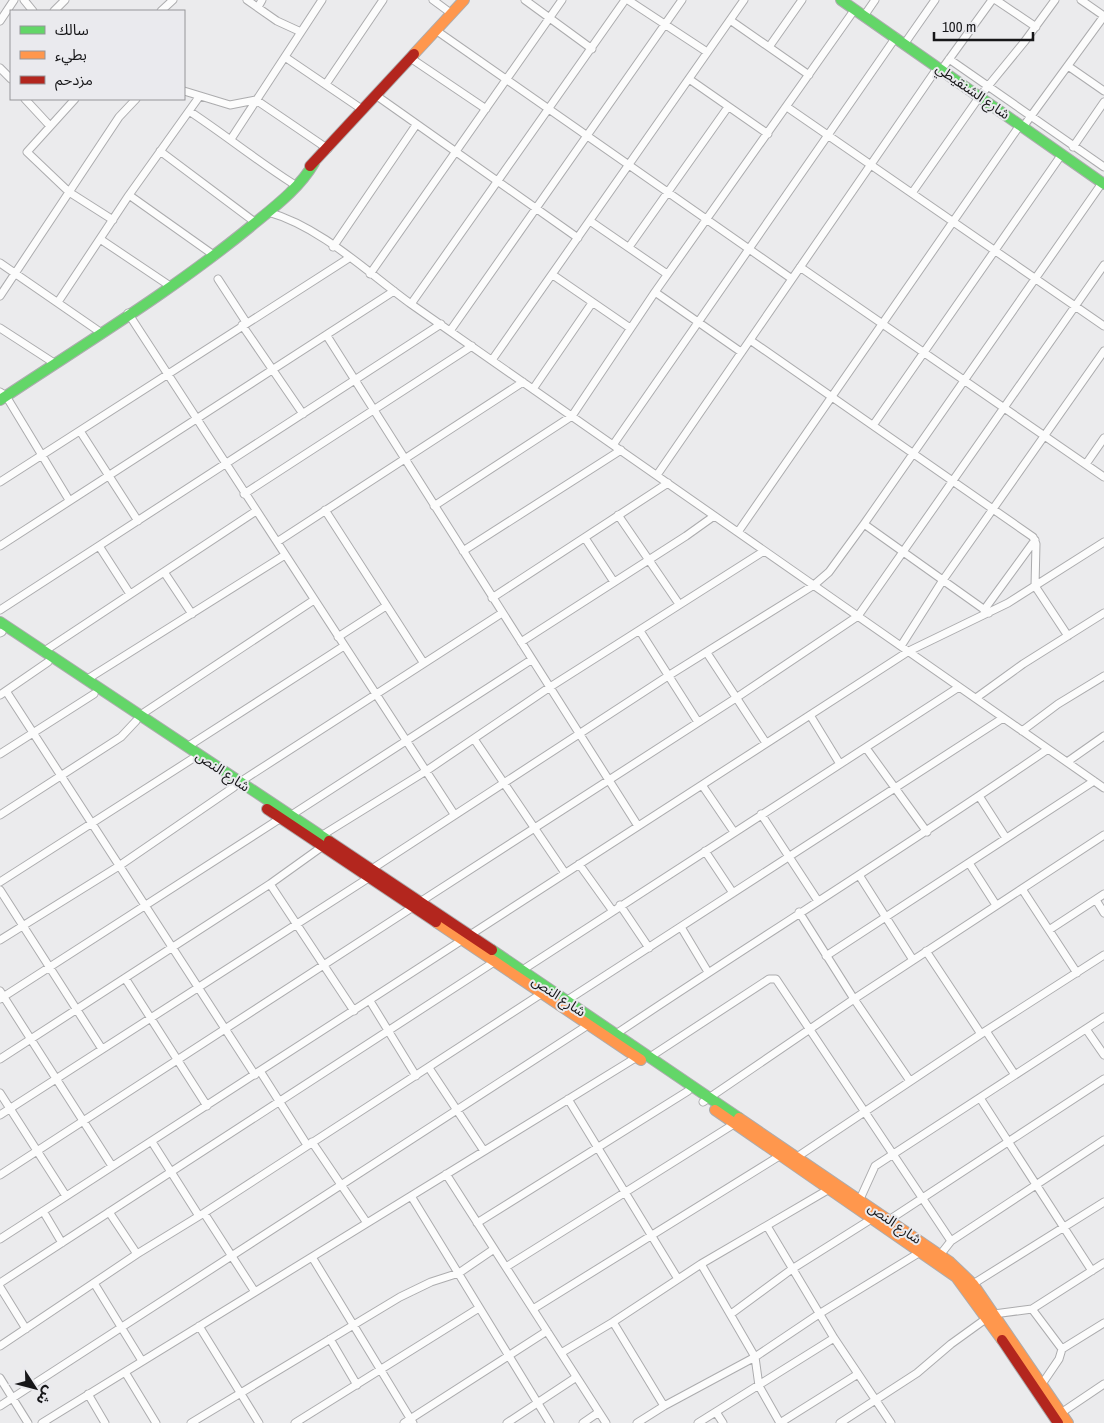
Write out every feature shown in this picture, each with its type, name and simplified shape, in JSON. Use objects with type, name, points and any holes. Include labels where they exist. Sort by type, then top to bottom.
[{"type":"main road","points":[[269,210],[292,183],[328,149],[412,59],[464,0]]},
{"type":"main road","name":"شارع الشنقيطي","points":[[841,0],[1103,183]]},
{"type":"main road","points":[[2,396],[215,256],[256,223],[297,186],[314,163]]},
{"type":"main road","name":"شارع النص","points":[[0,630],[43,652],[86,680],[192,759],[237,785],[616,1034],[706,1100],[734,1124],[922,1251],[956,1277],[991,1316],[1042,1384],[1068,1423]]},
{"type":"main road","name":"شارع النص","points":[[0,630],[94,694],[187,748],[237,785]]},
{"type":"main road","name":"شارع النص","points":[[466,937],[494,962],[541,994],[688,1092],[706,1100],[797,1157],[940,1255],[973,1284],[1058,1423]]},
{"type":"street","points":[[0,21],[14,0]]},
{"type":"street","points":[[24,0],[33,10]]},
{"type":"street","points":[[55,10],[64,0]]},
{"type":"street","points":[[162,10],[173,0]]},
{"type":"street","points":[[247,0],[260,4],[277,21],[301,32]]},
{"type":"street","points":[[231,139],[322,0]]},
{"type":"street","points":[[326,84],[383,0]]},
{"type":"street","points":[[433,0],[452,14]]},
{"type":"street","points":[[525,0],[592,49]]},
{"type":"street","points":[[370,274],[562,0]]},
{"type":"street","points":[[411,304],[626,0],[707,52]]},
{"type":"street","points":[[450,331],[682,0]]},
{"type":"street","points":[[492,360],[744,0]]},
{"type":"street","points":[[769,47],[802,0]]},
{"type":"street","points":[[864,16],[875,0]]},
{"type":"street","points":[[905,43],[935,0]]},
{"type":"street","points":[[657,475],[870,165],[992,0]]},
{"type":"street","points":[[996,0],[1036,27]]},
{"type":"street","points":[[912,193],[980,96],[1036,27],[1055,0]]},
{"type":"street","points":[[738,532],[952,222],[1104,16],[1081,0]]},
{"type":"street","points":[[434,506],[572,416],[667,274],[855,9]]},
{"type":"street","points":[[730,20],[809,75]]},
{"type":"street","points":[[437,31],[629,163],[792,279]]},
{"type":"street","points":[[613,445],[896,37]]},
{"type":"street","points":[[286,57],[363,110]]},
{"type":"street","points":[[412,59],[486,109]]},
{"type":"street","points":[[949,59],[1104,167]]},
{"type":"street","points":[[1068,66],[1104,91]]},
{"type":"street","points":[[0,68],[10,77]]},
{"type":"street","points":[[689,79],[768,134]]},
{"type":"street","points":[[185,91],[230,105],[256,100],[328,149]]},
{"type":"street","points":[[377,96],[496,182],[537,208],[578,238]]},
{"type":"street","points":[[58,302],[129,195],[199,97]]},
{"type":"street","points":[[26,100],[50,126]]},
{"type":"street","points":[[73,100],[27,152],[70,192],[113,220]]},
{"type":"street","points":[[0,296],[14,272],[119,117],[133,100]]},
{"type":"street","points":[[1073,147],[1104,102]]},
{"type":"street","points":[[628,247],[728,107]]},
{"type":"street","points":[[787,107],[1104,326]]},
{"type":"street","points":[[189,111],[292,183]]},
{"type":"street","points":[[333,247],[416,125]]},
{"type":"street","points":[[160,151],[256,223]]},
{"type":"street","points":[[874,424],[1062,154]]},
{"type":"street","points":[[0,1115],[297,925],[454,814],[503,782],[814,585],[829,572],[864,524],[1103,183]]},
{"type":"street","points":[[129,195],[215,256]]},
{"type":"street","points":[[269,210],[296,223],[333,247],[411,304],[1104,788]]},
{"type":"street","points":[[590,221],[667,274]]},
{"type":"street","points":[[100,239],[170,286]]},
{"type":"street","points":[[0,482],[244,323],[348,258]]},
{"type":"street","points":[[0,263],[100,332]]},
{"type":"street","points":[[0,1175],[323,966],[533,827],[736,698],[858,616],[1104,265]]},
{"type":"street","points":[[800,267],[1104,477]]},
{"type":"street","points":[[552,275],[630,328]]},
{"type":"street","points":[[218,279],[272,370],[303,414]]},
{"type":"street","points":[[0,546],[394,291]]},
{"type":"street","points":[[655,292],[741,352]]},
{"type":"street","points":[[533,389],[592,303]]},
{"type":"street","points":[[128,313],[454,814]]},
{"type":"street","points":[[0,610],[355,382],[441,324]]},
{"type":"street","points":[[0,328],[54,363]]},
{"type":"street","points":[[327,336],[372,410],[638,826]]},
{"type":"street","points":[[750,340],[954,480],[1035,540]]},
{"type":"street","points":[[244,494],[472,346]]},
{"type":"street","points":[[901,646],[943,580],[1104,351]]},
{"type":"street","points":[[276,542],[523,382]]},
{"type":"street","points":[[2,396],[42,455],[69,500]]},
{"type":"street","points":[[80,431],[138,521]]},
{"type":"street","points":[[1086,464],[1104,438]]},
{"type":"street","points":[[463,551],[621,450]]},
{"type":"street","points":[[492,598],[668,483]]},
{"type":"street","points":[[325,510],[423,662]]},
{"type":"street","points":[[43,652],[256,511]]},
{"type":"street","points":[[618,515],[679,604]]},
{"type":"street","points":[[521,642],[714,516]]},
{"type":"street","points":[[864,524],[987,611]]},
{"type":"street","points":[[585,538],[614,582]]},
{"type":"street","points":[[1035,540],[1035,586],[1068,636]]},
{"type":"street","points":[[987,611],[1035,540]]},
{"type":"street","points":[[0,1239],[909,651],[1035,586],[1104,542]]},
{"type":"street","points":[[99,546],[130,594]]},
{"type":"street","points":[[0,1059],[270,884],[322,841],[550,687],[764,551]]},
{"type":"street","points":[[86,680],[285,555]]},
{"type":"street","points":[[164,572],[192,614]]},
{"type":"street","points":[[0,814],[121,738],[138,719],[314,600]]},
{"type":"street","points":[[338,637],[386,606]]},
{"type":"street","points":[[0,940],[120,866],[237,785],[423,662],[502,613]]},
{"type":"street","points":[[976,698],[1022,664],[1103,617]]},
{"type":"street","points":[[640,631],[698,722]]},
{"type":"street","points":[[187,748],[344,646]]},
{"type":"street","points":[[707,653],[766,743]]},
{"type":"street","points":[[112,1166],[57,1078],[1,995],[50,968],[531,660]]},
{"type":"street","points":[[48,662],[3,693],[33,732],[60,777],[146,905],[224,1029],[367,1223]]},
{"type":"street","points":[[1022,731],[1058,704],[1104,676]]},
{"type":"street","points":[[521,971],[612,910],[959,687]]},
{"type":"street","points":[[0,754],[94,694]]},
{"type":"street","points":[[810,715],[840,764]]},
{"type":"street","points":[[566,1001],[1003,718]]},
{"type":"street","points":[[1067,762],[1104,736]]},
{"type":"street","points":[[474,739],[565,873]]},
{"type":"street","points":[[866,748],[927,832]]},
{"type":"street","points":[[616,1034],[799,912],[927,832],[1048,749]]},
{"type":"street","points":[[0,882],[192,759]]},
{"type":"street","points":[[826,956],[1094,781]]},
{"type":"street","points":[[702,785],[734,832]]},
{"type":"street","points":[[979,796],[1006,838]]},
{"type":"street","points":[[761,814],[818,901]]},
{"type":"street","points":[[706,1100],[926,951],[1104,835]]},
{"type":"street","points":[[705,851],[733,893]]},
{"type":"street","points":[[969,863],[996,905]]},
{"type":"street","points":[[579,864],[612,910]]},
{"type":"street","points":[[859,875],[913,960]]},
{"type":"street","points":[[270,884],[354,1011]]},
{"type":"street","points":[[1022,889],[1077,972]]},
{"type":"street","points":[[0,890],[24,924],[102,1049]]},
{"type":"street","points":[[1049,930],[1104,894]]},
{"type":"street","points":[[1096,900],[1104,913]]},
{"type":"street","points":[[620,905],[649,948]]},
{"type":"street","points":[[799,912],[854,999],[910,1081]]},
{"type":"street","points":[[681,927],[708,972]]},
{"type":"street","points":[[926,951],[1015,1075]]},
{"type":"street","points":[[797,1157],[984,1032],[1104,955]]},
{"type":"street","points":[[0,1283],[494,962]]},
{"type":"street","points":[[125,978],[206,1106]]},
{"type":"street","points":[[650,1058],[772,978],[779,981],[863,1112],[951,1241]]},
{"type":"street","points":[[0,1346],[137,1254],[429,1068],[541,994]]},
{"type":"street","points":[[370,1001],[416,1076]]},
{"type":"street","points":[[860,1199],[871,1173],[892,1154],[1104,1017]]},
{"type":"street","points":[[0,1406],[588,1025]]},
{"type":"street","points":[[1086,1028],[1104,1055]]},
{"type":"street","points":[[42,1423],[637,1057]]},
{"type":"street","points":[[429,1068],[484,1151]]},
{"type":"street","points":[[889,1220],[1104,1079]]},
{"type":"street","points":[[477,1223],[688,1092]]},
{"type":"street","points":[[0,1093],[66,1196]]},
{"type":"street","points":[[980,1098],[1034,1185],[1092,1271]]},
{"type":"street","points":[[568,1099],[627,1192],[678,1279]]},
{"type":"street","points":[[506,1267],[734,1124]]},
{"type":"street","points":[[940,1255],[951,1241],[1104,1140]]},
{"type":"street","points":[[152,1142],[171,1173],[231,1255],[255,1292]]},
{"type":"street","points":[[533,1309],[781,1155]]},
{"type":"street","points":[[446,1174],[575,1378],[606,1423]]},
{"type":"street","points":[[560,1353],[613,1322],[701,1264],[831,1188]]},
{"type":"street","points":[[411,1196],[550,1423]]},
{"type":"street","points":[[973,1284],[1104,1202]]},
{"type":"street","points":[[43,1211],[62,1243]]},
{"type":"street","points":[[109,1212],[137,1254]]},
{"type":"street","points":[[731,1314],[792,1269],[873,1218]]},
{"type":"street","points":[[766,1226],[834,1338],[891,1423]]},
{"type":"street","points":[[191,1423],[400,1297],[431,1282],[459,1273],[494,1249]]},
{"type":"street","points":[[637,1423],[755,1356],[922,1251]]},
{"type":"street","points":[[312,1257],[382,1371],[409,1422],[547,1331]]},
{"type":"street","points":[[840,1423],[917,1373],[951,1344],[991,1316],[1032,1309],[1104,1263]]},
{"type":"street","points":[[701,1264],[755,1356],[758,1386],[780,1423],[858,1374]]},
{"type":"street","points":[[94,1283],[142,1361]]},
{"type":"street","points":[[0,1287],[26,1329]]},
{"type":"street","points":[[295,1423],[382,1371],[479,1308]]},
{"type":"street","points":[[1032,1309],[1062,1349]]},
{"type":"street","points":[[613,1322],[664,1406]]},
{"type":"street","points":[[1042,1384],[1059,1359],[1062,1349],[1104,1323]]},
{"type":"street","points":[[198,1326],[259,1423]]},
{"type":"street","points":[[698,1423],[834,1338]]},
{"type":"street","points":[[330,1339],[357,1385]]},
{"type":"street","points":[[125,1372],[156,1423]]},
{"type":"street","points":[[0,1378],[28,1423]]},
{"type":"street","points":[[507,1423],[575,1378]]},
{"type":"street","points":[[1061,1413],[1104,1384]]},
{"type":"street","points":[[88,1394],[105,1423]]},
{"type":"street","points":[[583,1423],[599,1412]]},
{"type":"street","points":[[716,1412],[723,1423]]},
{"type":"traffic: fast","points":[[841,0],[1104,184]]},
{"type":"traffic: fast","points":[[0,400],[127,316],[220,251],[285,198],[314,163]]},
{"type":"traffic: fast","points":[[0,622],[329,841]]},
{"type":"traffic: fast","points":[[492,950],[739,1118]]},
{"type":"traffic: slow","points":[[414,54],[464,0]]},
{"type":"traffic: slow","points":[[436,922],[641,1060]]},
{"type":"traffic: slow","points":[[715,1110],[956,1277],[1002,1340]]},
{"type":"traffic: slow","points":[[739,1118],[950,1262],[973,1284],[1068,1423]]},
{"type":"traffic: jam","points":[[310,166],[414,54]]},
{"type":"traffic: jam","points":[[267,809],[436,922]]},
{"type":"traffic: jam","points":[[329,841],[492,950]]},
{"type":"traffic: jam","points":[[1002,1340],[1058,1423]]}]
